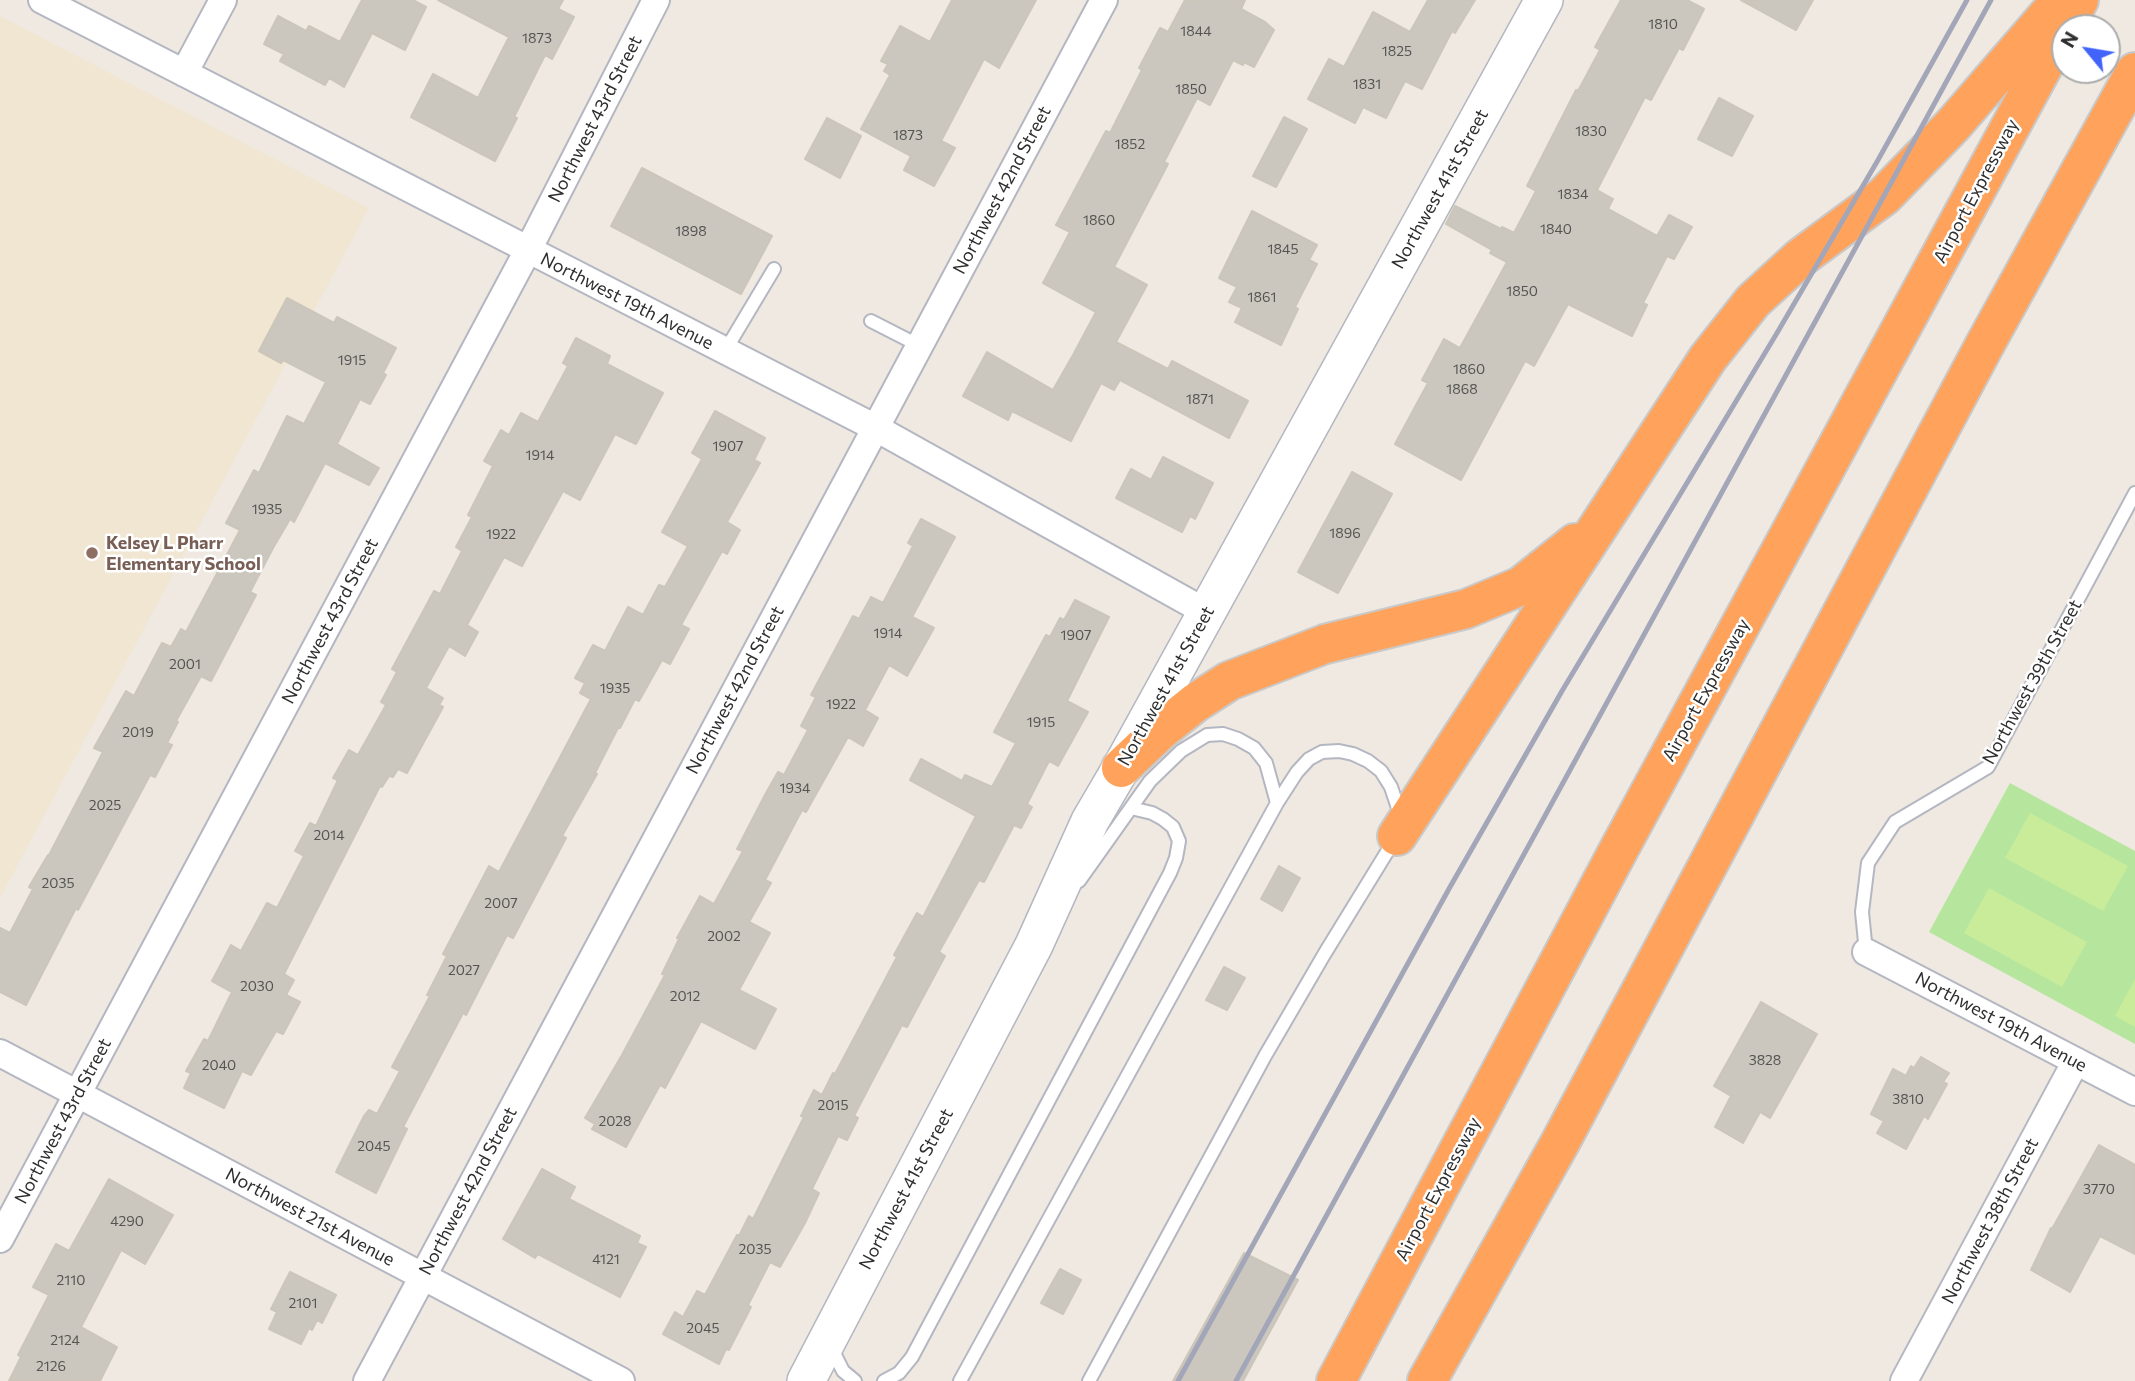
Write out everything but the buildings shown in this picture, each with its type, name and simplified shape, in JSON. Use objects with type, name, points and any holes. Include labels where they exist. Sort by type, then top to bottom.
[{"type":"highway","points":[[1397,836],[1708,358],[1753,301],[1800,258],[1884,196],[1953,125],[2061,0]]},
{"type":"highway","name":"Airport Expressway","points":[[1335,1381],[1618,850],[2079,0]]},
{"type":"highway","points":[[1427,1381],[1561,1141],[1983,348],[2135,72]]},
{"type":"highway","points":[[1121,768],[1177,717],[1229,681],[1325,644],[1466,609],[1521,586],[1573,546],[1628,484]]},
{"type":"highway","points":[[1450,1381],[1561,1141]]},
{"type":"main road","name":"Northwest 41st Street","points":[[806,1381],[1034,945],[1090,821],[1545,0]]},
{"type":"street","name":"Northwest 19th Avenue","points":[[42,0],[874,427],[1206,612]]},
{"type":"street","points":[[184,73],[223,0]]},
{"type":"street","name":"Northwest 43rd Street","points":[[0,1239],[528,250],[656,0]]},
{"type":"street","name":"Northwest 42nd Street","points":[[367,1381],[1104,0]]},
{"type":"street","name":"Northwest 19th Avenue","points":[[1866,952],[2135,1092]]},
{"type":"street","name":"Northwest 21st Avenue","points":[[0,1053],[621,1381]]},
{"type":"street","name":"Northwest 38th Street","points":[[1904,1381],[2076,1061]]},
{"type":"lane","points":[[725,351],[774,269]]},
{"type":"lane","points":[[871,321],[918,345]]},
{"type":"lane","name":"Northwest 39th Street","points":[[1866,952],[1862,912],[1868,863],[1895,822],[1988,767],[2135,493]]},
{"type":"lane","points":[[1034,945],[1150,782],[1181,751],[1207,735],[1223,734],[1238,738],[1254,748],[1266,763],[1277,803]]},
{"type":"lane","points":[[960,1381],[1277,803],[1297,772],[1309,760],[1322,752],[1353,754],[1381,771],[1391,787],[1398,808],[1397,836],[1265,1056],[1089,1381]]},
{"type":"lane","points":[[884,1381],[899,1373],[912,1357],[1170,873],[1176,858],[1178,841],[1173,827],[1152,813],[1131,808]]},
{"type":"lane","points":[[828,1339],[843,1371],[855,1381]]},
{"type":"shaded area","name":"Kelsey L Pharr Elementary School","points":[[0,16],[369,208],[0,898]]},
{"type":"green space","points":[[2010,783],[2135,851],[2135,1044],[1929,932]]},
{"type":"green space","points":[[2030,813],[2128,866],[2103,911],[2005,858]]},
{"type":"green space","points":[[1989,888],[2087,942],[2062,987],[1964,933]]},
{"type":"green space","points":[[2135,979],[2135,1027],[2115,1016]]},
{"type":"railway","points":[[1178,1381],[1450,887],[1562,691],[1878,160],[1967,0]]},
{"type":"railway","points":[[1236,1381],[1991,0]]},
{"type":"place","name":"Kelsey L Pharr Elementary School","points":[[92,553]]}]
